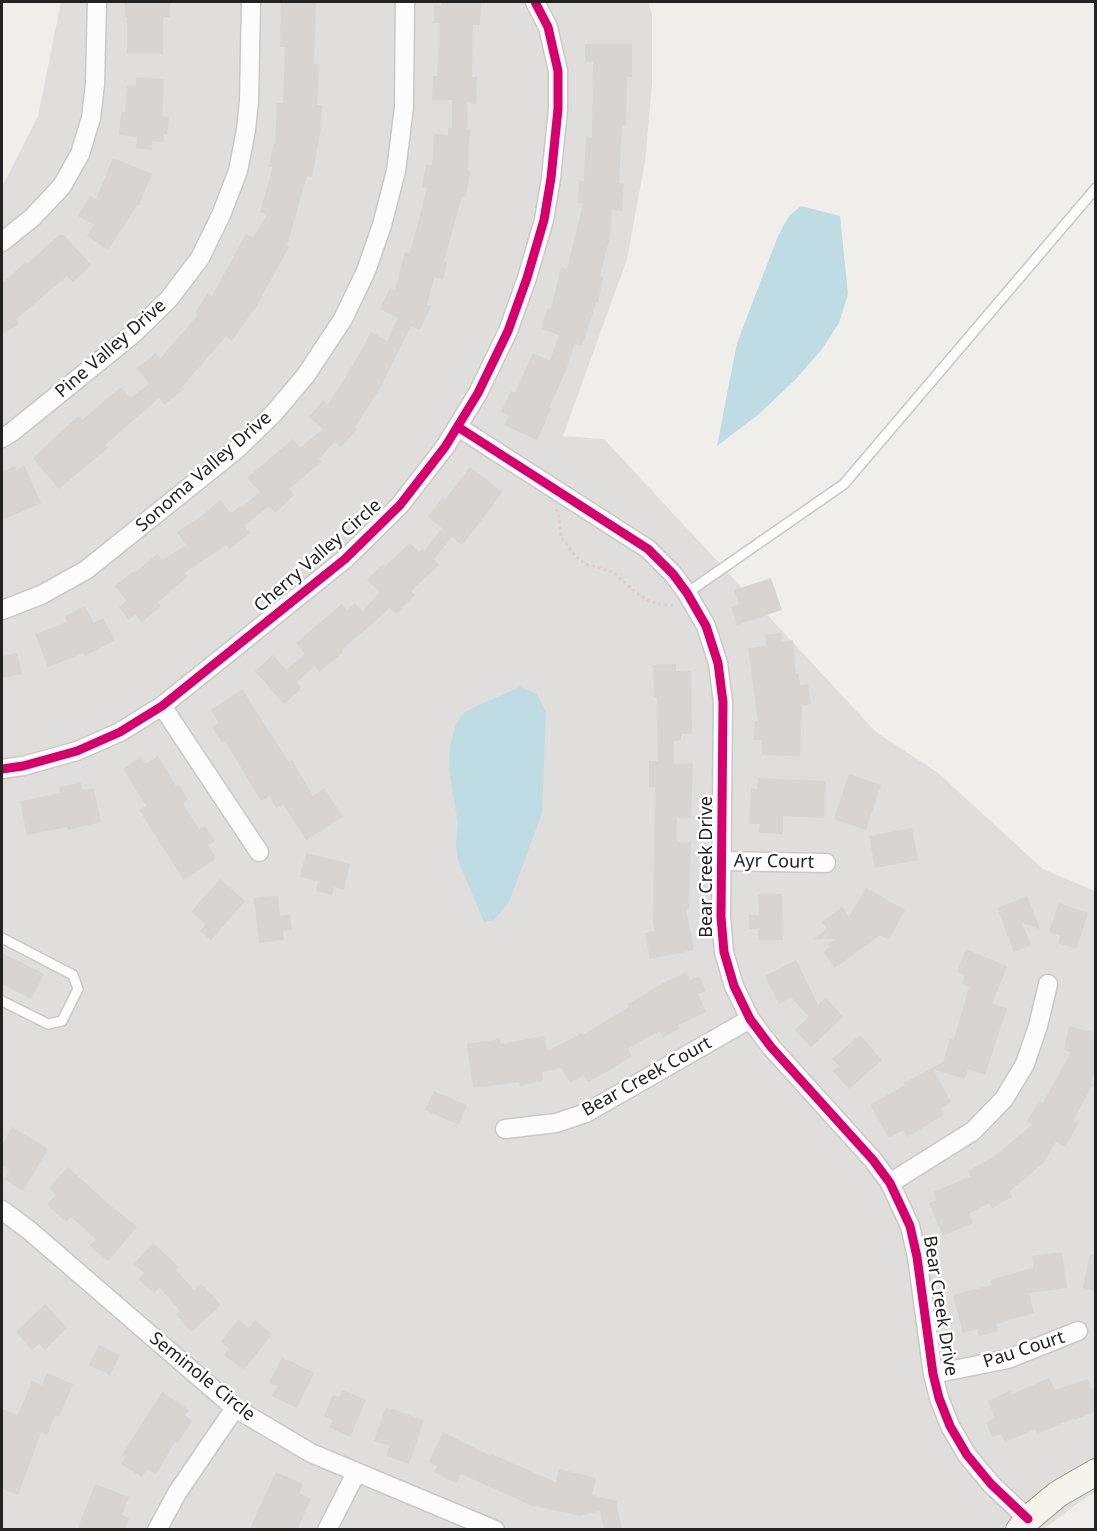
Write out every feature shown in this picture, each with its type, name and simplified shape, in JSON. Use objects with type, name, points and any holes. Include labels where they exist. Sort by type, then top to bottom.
[{"type":"street","points":[[2,242],[33,217],[62,186],[80,154],[92,118],[97,2]]},
{"type":"street","name":"Pine Valley Drive","points":[[2,438],[133,334],[169,299],[200,258],[221,215],[238,171],[249,101],[251,2]]},
{"type":"street","name":"Sonoma Valley Drive","points":[[2,610],[41,595],[86,570],[237,449],[306,375],[343,319],[366,271],[382,225],[396,171],[404,107],[405,2]]},
{"type":"street","name":"Cherry Valley Circle","points":[[2,769],[23,766],[77,751],[120,732],[162,706],[345,559],[400,505],[458,427],[478,393],[508,331],[528,278],[546,210],[557,120],[558,71],[548,27],[535,2]]},
{"type":"street","name":"Bear Creek Drive","points":[[458,427],[641,544],[673,574],[682,599],[706,626],[718,663],[723,702],[721,917],[724,952],[734,986],[750,1019],[771,1047],[873,1160],[890,1183],[910,1226],[917,1257],[933,1374],[939,1398],[950,1426],[967,1455],[1023,1524]]},
{"type":"street","points":[[162,706],[259,852]]},
{"type":"street","name":"Ayr Court","points":[[722,861],[826,863]]},
{"type":"street","points":[[890,1183],[973,1131],[1004,1099],[1025,1064],[1038,1026],[1048,984]]},
{"type":"street","name":"Bear Creek Court","points":[[505,1129],[556,1123],[586,1113],[750,1019]]},
{"type":"street","name":"Seminole Circle","points":[[2,1210],[30,1231],[235,1407],[311,1453],[495,1530]]},
{"type":"street","name":"Pau Court","points":[[933,1374],[1008,1359],[1078,1331]]},
{"type":"street","points":[[157,1530],[177,1492],[235,1407]]},
{"type":"street","points":[[1023,1524],[1058,1494],[1095,1472]]},
{"type":"street","points":[[327,1530],[356,1473]]},
{"type":"lane","points":[[682,599],[844,484],[1095,188]]},
{"type":"lane","points":[[2,938],[74,975],[78,989],[62,1021],[48,1024],[2,1001]]},
{"type":"path","points":[[554,505],[559,517],[561,537],[576,557],[586,564],[613,572],[649,601],[663,605],[682,599]]},
{"type":"shaded area","points":[[61,2],[648,2],[652,14],[652,84],[645,162],[627,259],[563,436],[604,439],[876,732],[938,773],[1043,869],[1095,891],[1095,1493],[1042,1530],[2,1529],[2,187],[38,116]]},
{"type":"water","points":[[801,206],[840,216],[848,294],[839,323],[822,349],[797,378],[759,414],[717,446],[737,343],[778,236],[789,216]]},
{"type":"water","points":[[520,687],[537,694],[546,713],[542,813],[509,902],[494,920],[484,922],[458,860],[456,845],[458,823],[449,771],[450,747],[456,724],[466,711]]},
{"type":"building","points":[[125,2],[170,2],[170,17],[163,17],[163,54],[127,54]]},
{"type":"building","points":[[281,2],[316,2],[314,64],[319,64],[317,105],[322,105],[321,128],[312,177],[307,176],[287,245],[289,247],[255,309],[232,341],[226,336],[182,387],[184,389],[164,405],[159,398],[105,445],[108,448],[59,489],[33,458],[78,416],[82,420],[121,387],[131,398],[149,384],[137,368],[156,353],[160,359],[198,315],[195,313],[208,293],[212,296],[246,234],[253,238],[267,214],[260,212],[273,167],[269,167],[273,144],[275,144],[277,103],[283,103],[285,47],[280,47]]},
{"type":"building","points":[[442,2],[481,2],[480,25],[473,25],[472,77],[477,77],[476,104],[467,103],[468,129],[470,129],[468,171],[470,171],[466,197],[462,196],[444,261],[447,262],[443,280],[434,277],[427,305],[431,306],[420,330],[411,326],[380,388],[355,427],[357,429],[341,447],[334,442],[319,459],[321,462],[289,489],[294,495],[275,513],[269,506],[244,526],[250,533],[229,549],[226,545],[184,573],[188,576],[158,602],[161,606],[142,622],[135,614],[129,620],[119,607],[127,601],[115,586],[157,554],[163,560],[186,545],[177,532],[203,515],[220,500],[231,513],[240,506],[241,508],[260,492],[247,478],[293,439],[300,448],[323,429],[309,417],[323,400],[328,405],[371,332],[387,341],[398,318],[380,309],[390,288],[395,290],[405,252],[410,253],[427,188],[422,187],[426,164],[432,165],[434,134],[448,135],[448,128],[452,128],[452,100],[432,100],[433,76],[437,76],[440,23],[434,23],[434,5],[441,6]]},
{"type":"building","points":[[585,44],[632,44],[632,77],[627,77],[626,125],[622,125],[619,183],[624,184],[622,211],[612,210],[610,236],[600,276],[603,277],[598,303],[596,303],[582,346],[574,344],[567,368],[537,440],[504,425],[509,416],[501,412],[511,391],[515,393],[533,353],[550,361],[559,335],[541,329],[548,308],[551,309],[561,267],[567,269],[583,204],[578,203],[579,181],[584,181],[586,136],[592,137],[593,62],[585,62]]},
{"type":"building","points":[[136,77],[164,79],[162,116],[169,117],[167,135],[164,134],[164,142],[152,141],[152,150],[136,148],[137,137],[119,135],[121,112],[125,112],[127,86],[136,86]]},
{"type":"building","points":[[113,158],[152,174],[139,205],[108,250],[87,236],[94,225],[78,216],[90,196],[96,199]]},
{"type":"building","points":[[59,235],[64,235],[91,265],[73,282],[67,276],[16,319],[19,324],[2,335],[2,283]]},
{"type":"building","points":[[24,465],[41,503],[2,520],[2,472],[15,466],[17,471]]},
{"type":"building","points":[[470,467],[502,492],[477,526],[462,545],[452,537],[434,559],[439,565],[411,591],[415,595],[396,614],[390,607],[341,650],[343,653],[319,672],[315,666],[297,682],[300,690],[284,704],[255,671],[273,655],[286,670],[305,654],[296,643],[342,604],[347,610],[355,603],[362,612],[380,592],[367,580],[410,543],[419,552],[423,548],[425,550],[442,528],[428,517],[442,498],[445,500]]},
{"type":"building","points":[[771,578],[782,610],[737,625],[731,607],[739,604],[734,590]]},
{"type":"building","points":[[85,606],[94,623],[103,618],[115,640],[85,656],[84,653],[48,667],[35,634],[67,622],[65,616]]},
{"type":"building","points":[[781,633],[782,641],[793,640],[796,674],[799,674],[800,685],[808,684],[811,704],[802,706],[800,756],[762,755],[762,740],[754,740],[755,721],[758,721],[748,648],[766,646],[765,635]]},
{"type":"building","points":[[17,653],[22,674],[2,678],[2,656]]},
{"type":"building","points":[[676,664],[676,671],[691,671],[692,734],[681,734],[681,740],[674,741],[674,764],[693,763],[691,818],[677,818],[677,842],[691,842],[689,909],[686,909],[694,950],[650,959],[645,933],[655,931],[653,923],[655,787],[649,787],[649,761],[658,761],[657,697],[654,697],[653,665]]},
{"type":"building","points":[[242,689],[289,762],[292,760],[313,796],[324,788],[343,817],[306,840],[283,804],[276,808],[270,796],[261,801],[225,741],[222,743],[212,727],[219,723],[211,710]]},
{"type":"building","points":[[158,756],[176,786],[178,784],[188,800],[183,804],[199,829],[205,826],[215,841],[208,845],[216,858],[184,880],[139,810],[146,806],[123,769],[141,757],[145,764]]},
{"type":"building","points":[[849,774],[881,785],[866,830],[834,819]]},
{"type":"building","points":[[758,778],[826,781],[824,818],[783,816],[783,834],[759,833],[760,824],[749,824],[751,788],[757,789]]},
{"type":"building","points":[[81,783],[83,790],[94,788],[101,822],[68,830],[67,827],[27,835],[20,801],[60,793],[59,787]]},
{"type":"building","points":[[912,828],[918,860],[875,868],[869,836]]},
{"type":"building","points":[[306,853],[350,864],[344,890],[334,887],[332,895],[316,891],[318,881],[300,877]]},
{"type":"building","points":[[220,879],[245,901],[211,940],[200,931],[206,924],[191,912]]},
{"type":"building","points":[[866,888],[905,910],[889,940],[880,935],[835,968],[823,952],[830,947],[827,944],[836,939],[814,939],[827,929],[822,922],[842,907],[849,917]]},
{"type":"building","points":[[758,894],[782,894],[783,940],[758,940],[758,929],[749,929],[749,915],[759,915]]},
{"type":"building","points":[[278,896],[280,916],[290,915],[292,930],[283,931],[284,940],[259,943],[254,898]]},
{"type":"building","points":[[1027,896],[1040,929],[1022,923],[1031,945],[1014,952],[997,908]]},
{"type":"building","points":[[1059,903],[1088,913],[1076,949],[1058,943],[1060,936],[1049,932]]},
{"type":"building","points":[[966,949],[1007,966],[992,1004],[1007,1008],[985,1075],[968,1069],[965,1079],[933,1069],[951,1102],[941,1108],[944,1115],[907,1137],[903,1130],[889,1138],[870,1105],[943,1062],[950,1039],[954,1040],[969,987],[962,984],[965,976],[957,972]]},
{"type":"building","points":[[2,953],[44,974],[31,999],[2,984]]},
{"type":"building","points":[[796,960],[818,1005],[826,998],[843,1017],[811,1047],[795,1030],[809,1017],[791,997],[779,1004],[765,976]]},
{"type":"building","points":[[687,972],[690,980],[699,976],[706,991],[698,994],[706,1012],[678,1025],[680,1028],[663,1038],[660,1031],[636,1044],[628,1049],[632,1056],[603,1074],[588,1082],[584,1075],[570,1083],[562,1068],[542,1072],[543,1081],[520,1086],[519,1082],[473,1088],[467,1044],[500,1039],[501,1044],[544,1036],[547,1051],[582,1033],[583,1035],[629,1007],[628,1004]]},
{"type":"building","points":[[1069,1026],[1095,1033],[1095,1067],[1091,1083],[1093,1084],[1073,1121],[1078,1124],[1065,1147],[1056,1142],[1043,1163],[1010,1191],[1012,1197],[992,1208],[989,1203],[969,1214],[973,1223],[943,1236],[929,1203],[937,1200],[933,1192],[971,1176],[968,1171],[995,1156],[1033,1124],[1027,1121],[1039,1101],[1043,1103],[1071,1052],[1064,1050]]},
{"type":"building","points":[[860,1035],[882,1060],[849,1089],[833,1071],[839,1066],[832,1059]]},
{"type":"building","points":[[434,1091],[467,1105],[459,1125],[425,1110]]},
{"type":"building","points":[[12,1127],[48,1149],[23,1191],[4,1179],[9,1170],[2,1165],[2,1145]]},
{"type":"building","points":[[68,1167],[137,1227],[108,1261],[90,1246],[96,1239],[71,1217],[66,1222],[47,1205],[56,1195],[49,1188]]},
{"type":"building","points":[[153,1243],[179,1267],[176,1270],[194,1290],[201,1283],[221,1305],[191,1332],[176,1314],[180,1311],[159,1287],[154,1293],[138,1279],[144,1273],[134,1264]]},
{"type":"building","points":[[1062,1252],[1067,1288],[1029,1293],[1034,1313],[996,1324],[998,1331],[979,1336],[977,1329],[963,1333],[953,1295],[992,1285],[990,1280],[1033,1268],[1032,1256]]},
{"type":"building","points":[[1090,1254],[1095,1255],[1095,1291],[1083,1288]]},
{"type":"building","points":[[45,1304],[67,1328],[45,1350],[39,1344],[32,1350],[16,1332]]},
{"type":"building","points":[[238,1319],[249,1328],[255,1320],[272,1334],[244,1370],[224,1355],[229,1348],[221,1342]]},
{"type":"building","points":[[99,1345],[120,1355],[110,1375],[89,1365]]},
{"type":"building","points":[[282,1357],[314,1373],[297,1408],[272,1396],[277,1386],[269,1383]]},
{"type":"building","points":[[47,1373],[73,1384],[59,1417],[55,1415],[47,1435],[41,1433],[18,1495],[2,1489],[2,1409],[18,1415],[32,1381],[42,1385]]},
{"type":"building","points":[[1049,1378],[1055,1390],[1088,1379],[1091,1389],[1095,1388],[1095,1412],[1074,1420],[1074,1418],[1037,1434],[1035,1429],[1005,1442],[1001,1434],[992,1437],[986,1422],[995,1418],[988,1401],[1010,1391],[1012,1394]]},
{"type":"building","points":[[343,1390],[366,1400],[350,1437],[329,1427],[333,1420],[324,1416],[333,1395],[339,1397]]},
{"type":"building","points":[[162,1392],[189,1410],[185,1416],[192,1421],[178,1443],[175,1442],[156,1474],[147,1469],[142,1477],[121,1464],[126,1457],[122,1455]]},
{"type":"building","points":[[386,1407],[424,1420],[409,1464],[386,1456],[390,1446],[374,1441]]},
{"type":"building","points":[[443,1432],[491,1456],[491,1454],[556,1482],[559,1469],[596,1478],[592,1495],[618,1501],[622,1530],[604,1530],[600,1511],[579,1516],[535,1507],[461,1474],[456,1483],[434,1472],[437,1466],[429,1462]]},
{"type":"building","points":[[276,1472],[303,1484],[299,1493],[311,1499],[297,1530],[249,1530]]},
{"type":"building","points":[[95,1484],[129,1497],[122,1515],[129,1518],[125,1530],[77,1530]]},
{"type":"cycle path","points":[[2,769],[23,766],[77,751],[120,732],[162,706],[345,559],[400,505],[445,447],[478,393],[508,331],[544,220],[558,109],[558,71],[548,27],[535,2]]},
{"type":"cycle path","points":[[458,427],[648,549],[673,574],[706,626],[718,663],[723,702],[721,917],[724,952],[734,986],[750,1019],[771,1047],[873,1160],[890,1183],[910,1226],[917,1257],[933,1374],[950,1426],[967,1455],[991,1484],[1028,1519]]}]
